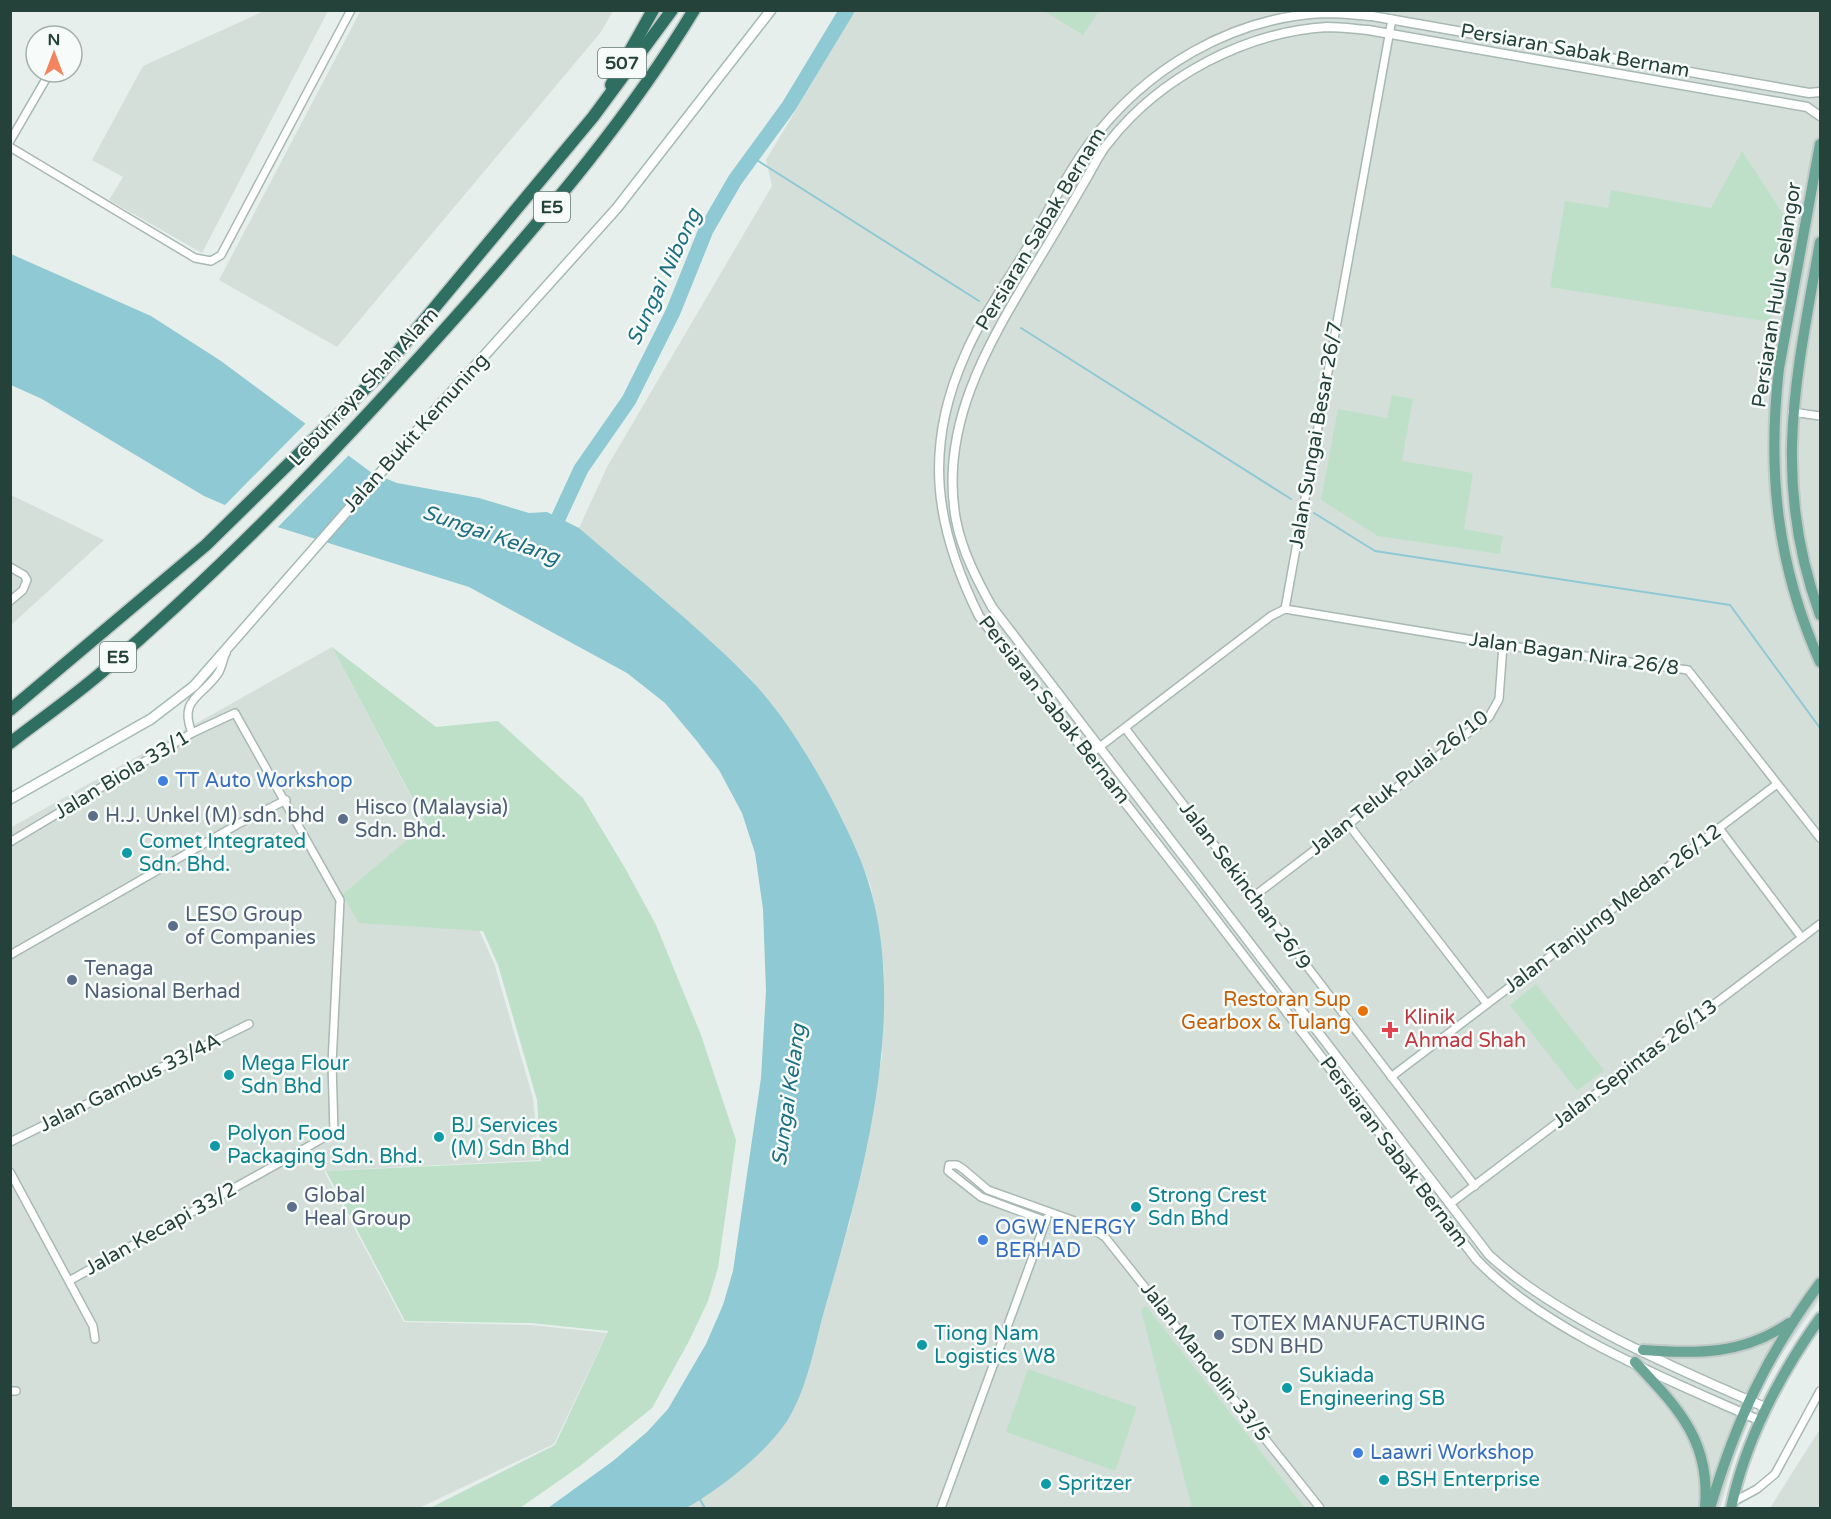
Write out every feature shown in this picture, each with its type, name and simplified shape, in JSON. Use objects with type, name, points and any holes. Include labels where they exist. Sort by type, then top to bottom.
[{"type":"highway","name":"507","points":[[593,117],[653,10]]},
{"type":"highway","name":"Lebuhraya Shah Alam","points":[[10,710],[207,545],[376,378],[593,117],[672,10]]},
{"type":"highway","name":"Lebuhraya Shah Alam","points":[[10,743],[102,672],[218,564],[392,389],[558,201],[666,58],[694,10]]},
{"type":"highway","name":"507","points":[[666,58],[703,10]]},
{"type":"main road","name":"Jalan Bukit Kemuning","points":[[10,799],[151,718],[194,686],[226,653],[249,623],[431,415],[617,208],[771,10]]},
{"type":"main road","name":"Persiaran Hulu Selangor","points":[[1821,144],[1779,368],[1775,405],[1774,459],[1785,564],[1795,601],[1821,662]]},
{"type":"main road","name":"Persiaran Hulu Selangor","points":[[1821,242],[1817,280],[1796,374],[1790,459],[1797,532],[1821,615]]},
{"type":"main road","points":[[1710,1509],[1725,1455],[1762,1371],[1796,1317],[1821,1283]]},
{"type":"main road","points":[[1643,1350],[1688,1353],[1725,1351],[1757,1341],[1796,1317]]},
{"type":"main road","points":[[1732,1505],[1744,1462],[1767,1408],[1804,1340],[1821,1318]]},
{"type":"main road","points":[[1635,1362],[1685,1419],[1695,1437],[1704,1463],[1705,1509]]},
{"type":"street","points":[[10,147],[195,258],[211,261],[221,255],[351,10]]},
{"type":"street","name":"Persiaran Sabak Bernam","points":[[1761,1421],[1546,1317],[1497,1281],[1476,1259],[1089,755],[979,616],[959,576],[943,522],[938,479],[940,435],[949,399],[965,354],[1087,146],[1122,103],[1144,84],[1204,45],[1268,21],[1327,13],[1392,19],[1809,93],[1821,92]]},
{"type":"street","name":"Jalan Sungai Besar 26/7","points":[[1286,609],[1392,19]]},
{"type":"street","name":"Persiaran Sabak Bernam","points":[[1767,1408],[1566,1311],[1510,1275],[1489,1255],[992,607],[972,571],[956,520],[954,478],[957,436],[975,372],[1108,143],[1146,101],[1166,86],[1213,60],[1264,38],[1328,27],[1389,33],[1807,107],[1821,116]]},
{"type":"street","points":[[1204,45],[1213,60]]},
{"type":"street","points":[[10,141],[43,84]]},
{"type":"street","points":[[1792,412],[1821,416]]},
{"type":"street","points":[[10,567],[24,575],[27,580],[23,590],[10,601]]},
{"type":"street","points":[[1089,755],[1271,616],[1286,609]]},
{"type":"street","name":"Jalan Bagan Nira 26/8","points":[[1286,609],[1503,645],[1688,670],[1821,838]]},
{"type":"street","name":"Jalan Teluk Pulai 26/10","points":[[1253,897],[1489,717],[1499,699],[1503,645]]},
{"type":"street","points":[[192,733],[187,720],[187,709],[219,672],[226,653]]},
{"type":"street","name":"Jalan Biola 33/1","points":[[10,842],[192,733],[235,713]]},
{"type":"street","name":"Jalan Kecapi 33/2","points":[[69,1281],[326,1139],[334,1132],[332,1064],[340,900],[286,800],[235,713]]},
{"type":"street","name":"Jalan Sekinchan 26/9","points":[[1125,728],[1475,1186]]},
{"type":"street","name":"Jalan Tanjung Medan 26/12","points":[[1391,1077],[1778,784]]},
{"type":"street","points":[[10,955],[286,800]]},
{"type":"street","points":[[1348,824],[1487,1004]]},
{"type":"street","points":[[1719,828],[1802,938]]},
{"type":"street","name":"Jalan Sepintas 26/13","points":[[1450,1204],[1821,924]]},
{"type":"street","name":"Jalan Gambus 33/4A","points":[[10,1142],[249,1024]]},
{"type":"street","name":"Jalan Mandolin 33/5","points":[[1046,1221],[981,1197],[948,1171],[949,1165],[957,1164],[988,1190],[1086,1225],[1105,1237],[1320,1509]]},
{"type":"street","points":[[10,1172],[93,1326],[95,1339]]},
{"type":"street","points":[[941,1509],[1049,1212]]},
{"type":"street","points":[[1732,1505],[1775,1474],[1821,1391]]},
{"type":"shaded area","points":[[361,10],[613,11],[601,32],[337,347],[219,280]]},
{"type":"shaded area","points":[[264,11],[328,11],[202,253],[109,200],[123,177],[92,160],[143,66]]},
{"type":"shaded area","points":[[855,11],[1820,11],[1820,1299],[1768,1374],[1734,1459],[1720,1508],[686,1508],[699,1499],[849,1226],[882,1057],[884,970],[871,887],[857,852],[803,749],[750,678],[579,528],[607,467],[772,186],[766,160]]},
{"type":"shaded area","points":[[11,495],[104,540],[11,625]]},
{"type":"shaded area","points":[[332,647],[466,901],[494,963],[533,1098],[539,1160],[324,1171],[404,1322],[531,1325],[607,1333],[554,1444],[419,1508],[11,1508],[10,828]]},
{"type":"shaded area","points":[[1820,1429],[1820,1508],[1770,1508]]},
{"type":"green space","points":[[1044,11],[1099,11],[1083,35]]},
{"type":"green space","points":[[1742,151],[1787,220],[1771,322],[1550,287],[1565,201],[1608,208],[1611,190],[1711,208]]},
{"type":"green space","points":[[1392,395],[1413,399],[1402,461],[1473,473],[1464,529],[1503,536],[1500,554],[1378,536],[1321,500],[1338,409],[1387,418]]},
{"type":"green space","points":[[332,647],[436,727],[498,721],[583,798],[656,925],[701,1035],[736,1140],[718,1268],[708,1301],[652,1408],[580,1466],[520,1508],[430,1508],[555,1445],[608,1331],[531,1323],[405,1321],[326,1171],[541,1161],[537,1100],[498,965],[483,931],[359,923],[342,895],[426,824]]},
{"type":"green space","points":[[1536,984],[1604,1070],[1577,1091],[1510,1005]]},
{"type":"green space","points":[[1146,1306],[1305,1508],[1192,1508],[1141,1310]]},
{"type":"green space","points":[[1028,1369],[1137,1407],[1115,1471],[1006,1432]]},
{"type":"water","name":"Sungai Kelang","points":[[11,254],[151,316],[221,361],[372,473],[397,483],[479,498],[529,513],[547,512],[579,528],[687,620],[749,678],[781,716],[824,785],[858,854],[875,907],[883,962],[884,1020],[869,1138],[856,1196],[810,1364],[794,1408],[778,1434],[767,1446],[730,1479],[690,1506],[646,1509],[548,1508],[613,1461],[647,1432],[668,1409],[706,1344],[723,1305],[733,1271],[761,1078],[766,991],[763,909],[755,853],[742,813],[719,770],[665,703],[627,673],[469,587],[271,525],[204,496],[42,399],[11,385]]},
{"type":"pier","points":[[308,421],[351,453],[275,530],[223,507]]},
{"type":"waterway","name":"Sungai Nibong","points":[[550,536],[581,469],[629,400],[673,312],[706,230],[735,180],[789,106],[847,10]]},
{"type":"waterway","points":[[752,157],[979,301]]},
{"type":"waterway","points":[[1021,328],[1291,499]]},
{"type":"waterway","points":[[1314,513],[1375,551],[1730,605],[1820,728]]},
{"type":"waterway","points":[[699,1498],[705,1508]]},
{"type":"place","name":"TT Auto Workshop","points":[[163,781]]},
{"type":"place","name":"H.J. Unkel (M) sdn. bhd","points":[[93,816]]},
{"type":"place","name":"Hisco (Malaysia) Sdn. Bhd.","points":[[343,819]]},
{"type":"place","name":"Comet Integrated Sdn. Bhd.","points":[[127,853]]},
{"type":"place","name":"LESO Group of Companies","points":[[173,926]]},
{"type":"place","name":"Tenaga Nasional Berhad","points":[[72,980]]},
{"type":"place","name":"Restoran Sup Gearbox & Tulang","points":[[1363,1011]]},
{"type":"place","name":"Klinik Ahmad Shah","points":[[1390,1030]]},
{"type":"place","name":"Mega Flour Sdn Bhd","points":[[229,1075]]},
{"type":"place","name":"BJ Services (M) Sdn Bhd","points":[[439,1137]]},
{"type":"place","name":"Polyon Food Packaging Sdn. Bhd.","points":[[215,1146]]},
{"type":"place","name":"Global Heal Group","points":[[292,1207]]},
{"type":"place","name":"Strong Crest Sdn Bhd","points":[[1136,1207]]},
{"type":"place","name":"OGW ENERGY BERHAD","points":[[983,1240]]},
{"type":"place","name":"TOTEX MANUFACTURING SDN BHD","points":[[1219,1335]]},
{"type":"place","name":"Tiong Nam Logistics W8","points":[[922,1345]]},
{"type":"place","name":"Sukiada Engineering SB","points":[[1287,1388]]},
{"type":"place","name":"Laawri Workshop","points":[[1358,1453]]},
{"type":"place","name":"BSH Enterprise","points":[[1384,1480]]},
{"type":"place","name":"Spritzer","points":[[1046,1484]]}]
